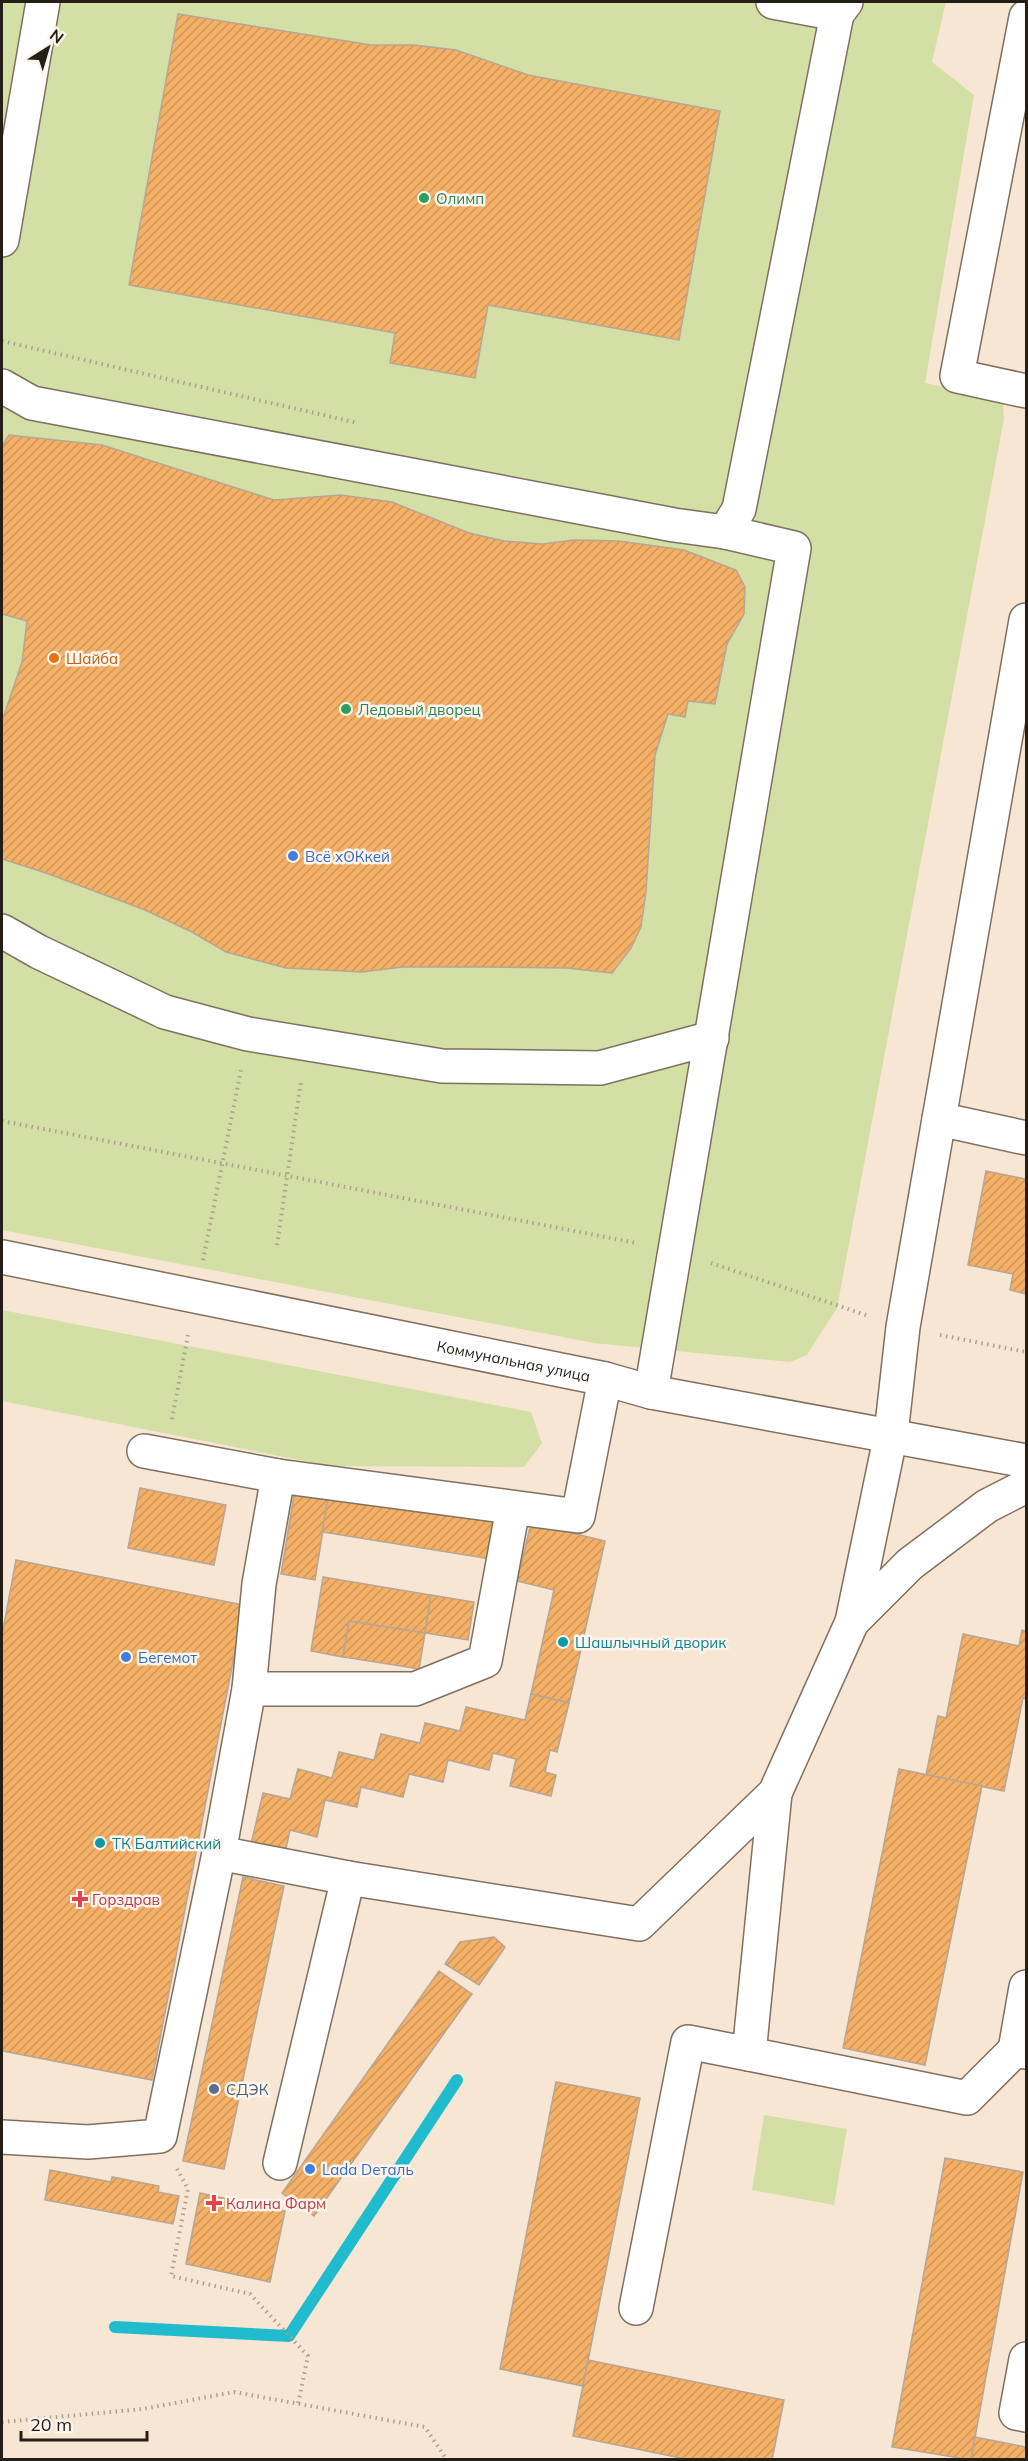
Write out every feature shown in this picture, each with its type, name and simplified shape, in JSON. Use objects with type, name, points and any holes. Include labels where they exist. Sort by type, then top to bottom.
[{"type":"street","points":[[2,240],[43,2]]},
{"type":"street","points":[[725,532],[739,509],[842,8],[773,2]]},
{"type":"street","points":[[1026,17],[957,376],[1026,390]]},
{"type":"street","points":[[2,386],[32,403],[662,523],[725,532],[794,548],[651,1392]]},
{"type":"street","points":[[749,2054],[775,1793],[852,1622],[891,1434],[903,1328],[1026,620]]},
{"type":"street","points":[[2,931],[39,952],[165,1012],[248,1034],[442,1066],[600,1068],[712,1038]]},
{"type":"street","points":[[939,1119],[1026,1138]]},
{"type":"street","name":"Коммунальная улица","points":[[2,1257],[605,1379],[651,1392],[891,1434],[1026,1461]]},
{"type":"street","points":[[154,1453],[278,1476],[578,1516],[605,1379]]},
{"type":"street","points":[[2,2137],[88,2142],[160,2136],[219,1853],[249,1689],[259,1584],[278,1476]]},
{"type":"street","points":[[852,1622],[910,1564],[987,1506],[1026,1486]]},
{"type":"street","points":[[249,1689],[415,1689],[485,1661],[513,1508]]},
{"type":"street","points":[[219,1853],[348,1878],[639,1924],[775,1793]]},
{"type":"street","points":[[280,2163],[348,1878]]},
{"type":"street","points":[[636,2308],[688,2042],[967,2098],[1021,2051],[1026,1987]]},
{"type":"street","points":[[1026,2359],[1016,2413],[1026,2415]]},
{"type":"path","points":[[154,1453],[196,1297],[248,1034]]},
{"type":"path","points":[[277,1245],[306,1044]]},
{"type":"path","points":[[2,1121],[675,1250],[903,1328],[1026,1352]]},
{"type":"path","points":[[160,2136],[188,2189],[171,2276],[250,2294],[308,2356],[298,2404]]},
{"type":"path","points":[[2,2422],[143,2409],[234,2392],[424,2427],[447,2460]]},
{"type":"green space","points":[[2,2],[946,2],[932,62],[974,95],[925,383],[1003,399],[1004,419],[837,1308],[807,1355],[790,1362],[594,1343],[2,1230]]},
{"type":"green space","points":[[2,1310],[531,1412],[542,1443],[524,1467],[330,1466],[2,1401]]},
{"type":"green space","points":[[764,2115],[847,2129],[834,2205],[752,2190]]},
{"type":"building","name":"Олимп","points":[[178,14],[371,45],[414,45],[456,50],[528,75],[720,111],[679,340],[488,305],[475,378],[390,363],[395,333],[129,285]]},
{"type":"building","name":"Ледовый дворец","points":[[9,435],[102,445],[274,500],[341,495],[392,502],[469,533],[504,541],[542,544],[574,540],[619,541],[684,550],[736,570],[745,587],[744,614],[727,644],[715,704],[688,701],[685,717],[668,714],[655,755],[646,891],[641,927],[631,948],[612,973],[566,968],[403,967],[362,972],[286,968],[226,952],[192,932],[145,910],[2,859],[2,721],[22,662],[27,621],[2,614],[2,446]]},
{"type":"building","points":[[986,1171],[1026,1179],[1026,1294],[1010,1290],[1013,1274],[968,1265]]},
{"type":"building","points":[[140,1488],[226,1505],[214,1565],[128,1548]]},
{"type":"building","points":[[295,1488],[329,1493],[315,1580],[281,1574]]},
{"type":"building","points":[[329,1493],[496,1521],[490,1559],[322,1532]]},
{"type":"building","name":"Шашлычный дворик","points":[[531,1523],[605,1541],[569,1703],[531,1694],[554,1590],[517,1581]]},
{"type":"building","name":"ТК Балтийский","points":[[16,1560],[244,1605],[152,2080],[2,2051],[2,1635]]},
{"type":"building","points":[[323,1577],[431,1595],[425,1633],[349,1621],[343,1657],[311,1651]]},
{"type":"building","points":[[431,1595],[474,1602],[468,1640],[425,1633]]},
{"type":"building","points":[[349,1621],[425,1633],[419,1669],[343,1657]]},
{"type":"building","points":[[1022,1630],[1026,1631],[1026,1699],[1023,1698],[1004,1791],[926,1775],[938,1716],[946,1718],[963,1634],[1019,1646]]},
{"type":"building","points":[[531,1694],[569,1703],[557,1752],[550,1750],[545,1772],[556,1775],[551,1796],[510,1786],[516,1759],[493,1753],[489,1770],[448,1760],[443,1782],[409,1774],[403,1797],[361,1787],[357,1807],[325,1800],[317,1837],[290,1830],[285,1853],[251,1844],[263,1793],[290,1799],[298,1769],[332,1778],[339,1752],[374,1760],[381,1734],[420,1743],[425,1723],[460,1731],[466,1707],[525,1720]]},
{"type":"building","points":[[899,1769],[982,1786],[925,2065],[843,2048]]},
{"type":"building","points":[[243,1877],[284,1886],[224,2169],[183,2161]]},
{"type":"building","points":[[494,1937],[505,1947],[479,1985],[445,1964],[460,1942]]},
{"type":"building","points":[[439,1971],[472,1994],[314,2216],[282,2193]]},
{"type":"building","points":[[556,2082],[640,2098],[583,2386],[500,2369]]},
{"type":"building","points":[[945,2158],[1023,2172],[971,2460],[892,2447]]},
{"type":"building","points":[[50,2170],[111,2182],[112,2177],[159,2186],[158,2192],[179,2196],[173,2224],[45,2200]]},
{"type":"building","points":[[200,2193],[285,2211],[270,2282],[186,2264]]},
{"type":"building","points":[[588,2360],[784,2400],[772,2460],[690,2460],[573,2436]]},
{"type":"building","points":[[975,2437],[1026,2447],[1026,2460],[971,2460]]},
{"type":"waterway","points":[[115,2327],[289,2336],[457,2080]]},
{"type":"place","name":"Олимп","points":[[424,198]]},
{"type":"place","name":"Шайба","points":[[54,658]]},
{"type":"place","name":"Ледовый дворец","points":[[346,709]]},
{"type":"place","name":"Всё хОКкей","points":[[293,856]]},
{"type":"place","name":"Шашлычный дворик","points":[[563,1642]]},
{"type":"place","name":"Бегемот","points":[[126,1657]]},
{"type":"place","name":"ТК Балтийский","points":[[100,1843]]},
{"type":"place","name":"Горздрав","points":[[80,1899]]},
{"type":"place","name":"СДЭК","points":[[214,2089]]},
{"type":"place","name":"Lada Dеталь","points":[[310,2169]]},
{"type":"place","name":"Калина Фарм","points":[[214,2203]]}]
